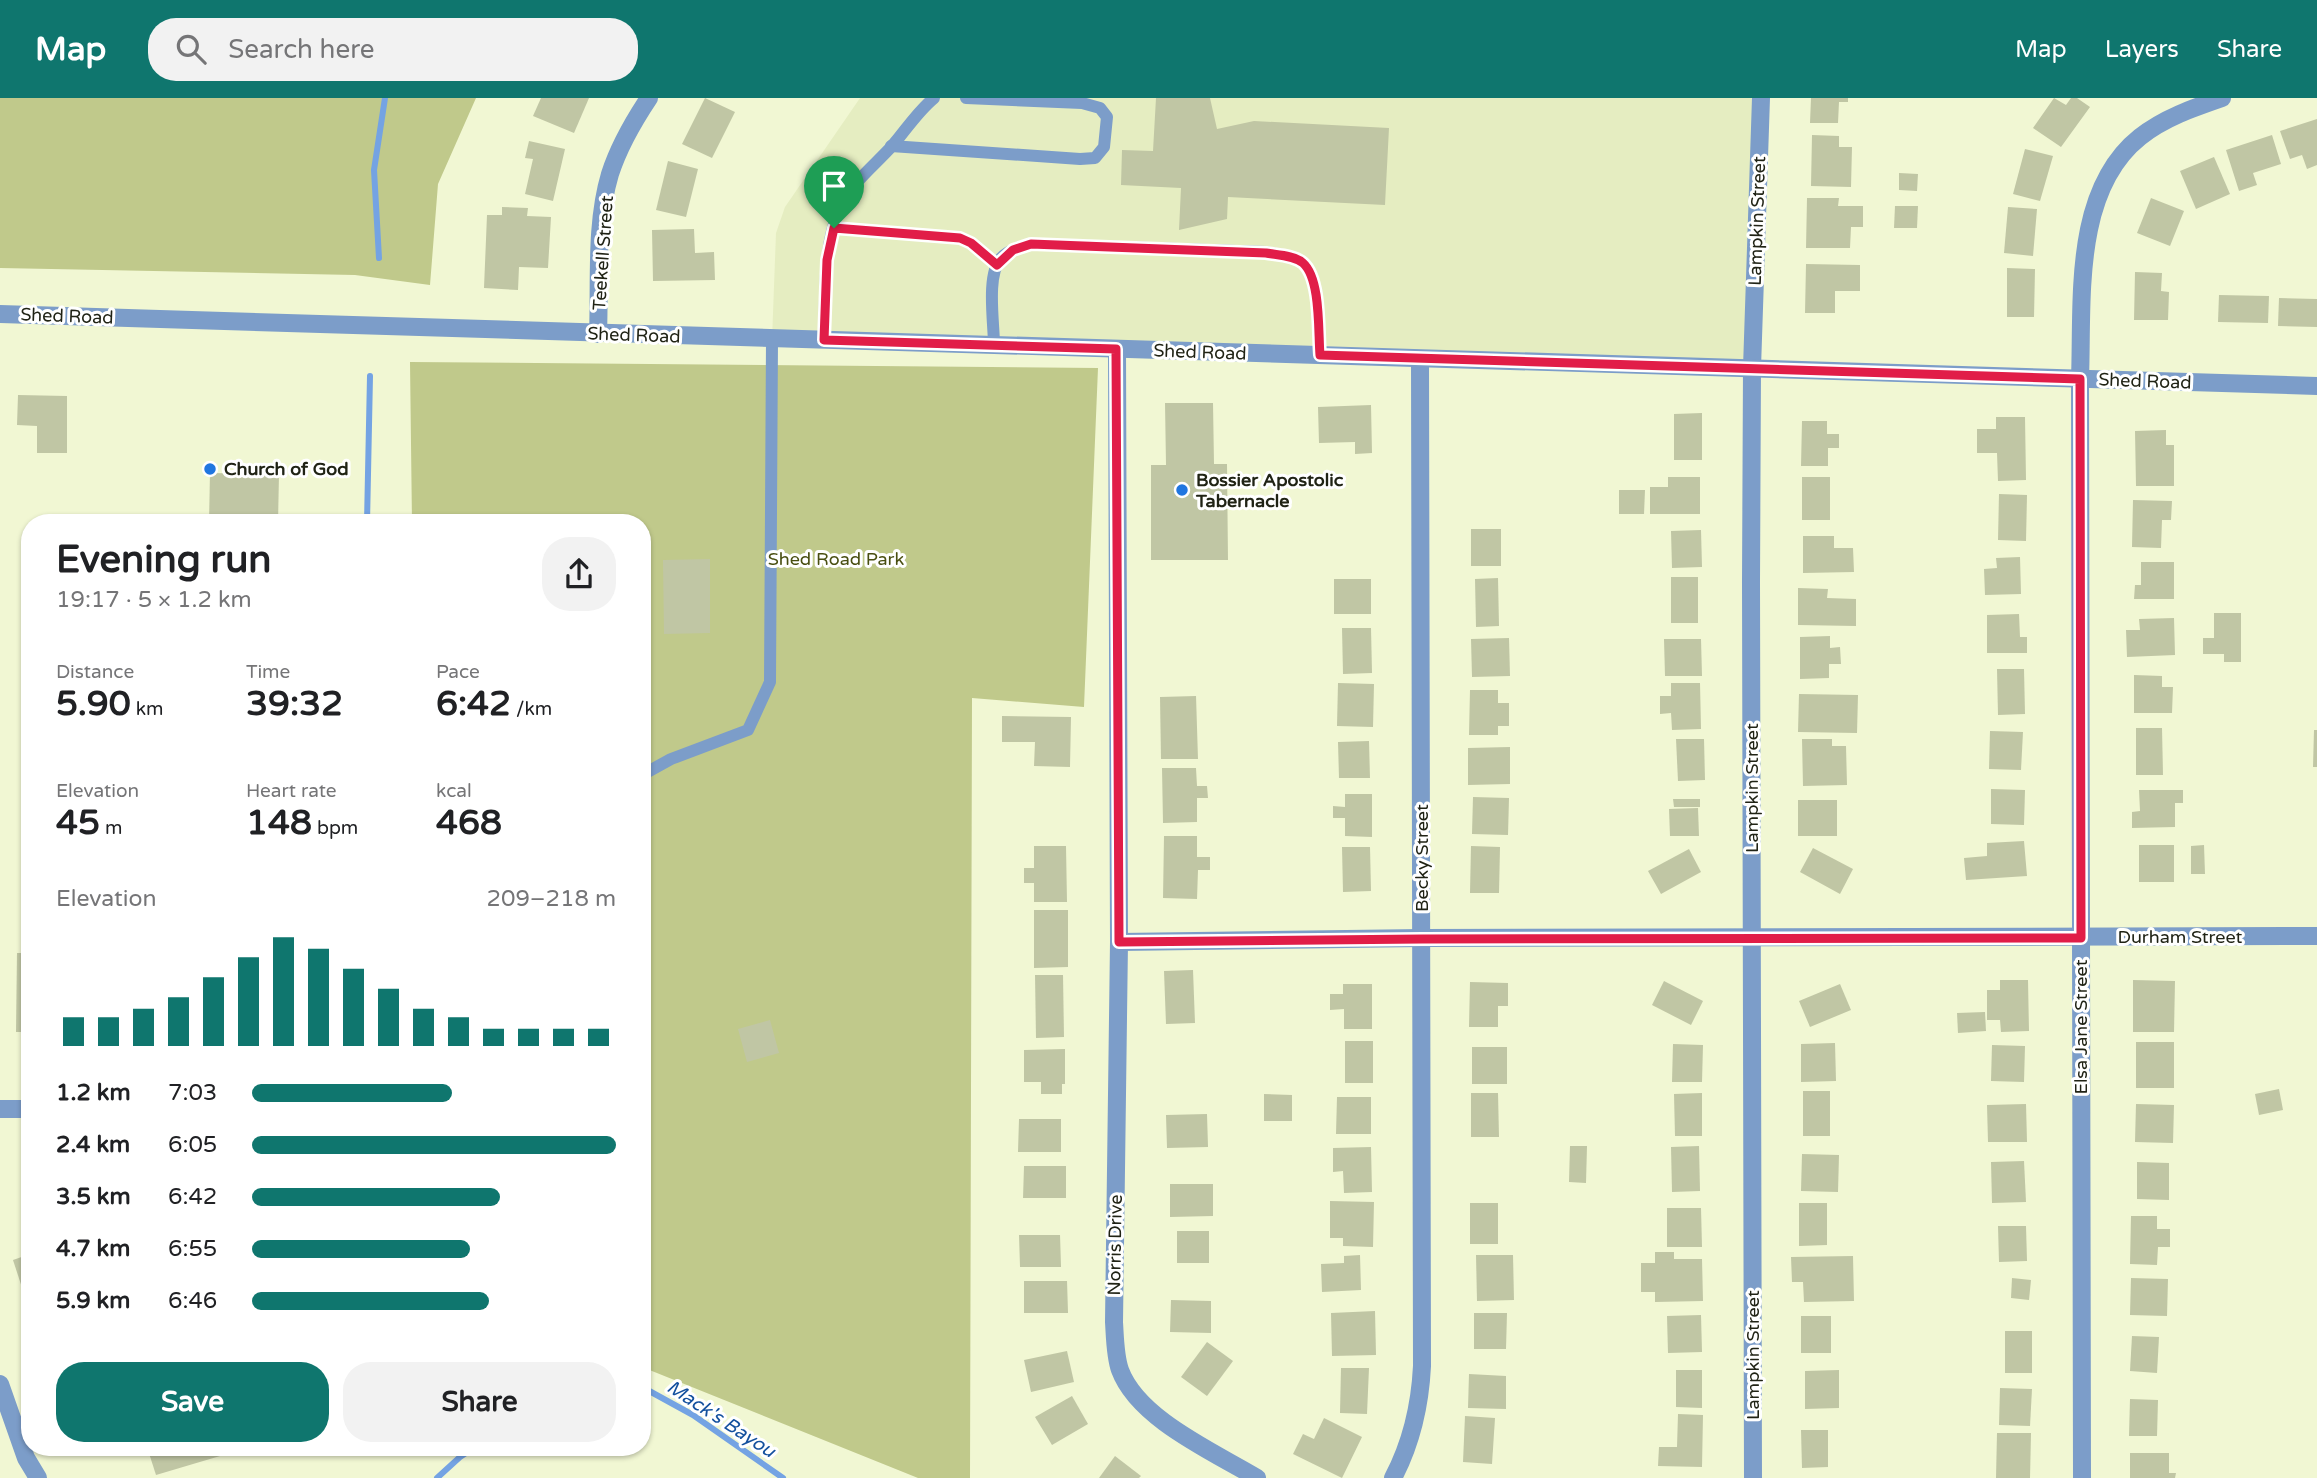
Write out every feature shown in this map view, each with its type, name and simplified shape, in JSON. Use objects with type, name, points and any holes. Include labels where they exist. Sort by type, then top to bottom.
[{"type":"street","name":"Teekell Street","points":[[598,334],[602,221],[609,178],[630,127],[649,98]]},
{"type":"street","name":"Lampkin Street","points":[[1753,1478],[1752,368],[1761,98]]},
{"type":"street","name":"Elsa Jane Street","points":[[2082,1478],[2080,379],[2084,262],[2089,225],[2100,191],[2117,160],[2140,137],[2175,115],[2222,98]]},
{"type":"street","name":"Shed Road","points":[[0,314],[2317,386]]},
{"type":"street","name":"Norris Drive","points":[[1116,349],[1119,942],[1114,1322],[1119,1368],[1138,1400],[1163,1422],[1256,1478]]},
{"type":"street","name":"Becky Street","points":[[1393,1478],[1411,1434],[1420,1401],[1420,360]]},
{"type":"street","name":"Durham Street","points":[[1119,942],[2317,936]]},
{"type":"street","points":[[0,1109],[21,1109]]},
{"type":"street","points":[[0,1384],[21,1444]]},
{"type":"street","points":[[25,1456],[38,1478]]},
{"type":"lane","points":[[824,340],[827,260],[840,206],[860,178],[934,98]]},
{"type":"lane","points":[[891,146],[1080,159],[1095,158],[1104,148],[1107,117],[1100,108],[1082,103],[966,98]]},
{"type":"lane","points":[[834,228],[960,238],[971,243],[997,265]]},
{"type":"lane","points":[[994,345],[993,272],[1013,250],[1031,244],[1266,253],[1290,257],[1303,263],[1311,274],[1316,296],[1320,355]]},
{"type":"lane","points":[[651,770],[671,759],[748,730],[770,682],[772,340]]},
{"type":"shaded area","points":[[860,98],[1761,98],[1752,368],[772,340],[776,233],[785,207]]},
{"type":"green space","points":[[0,98],[476,98],[438,184],[430,285],[355,275],[0,268]]},
{"type":"green space","name":"Shed Road Park","points":[[410,362],[1098,368],[1084,707],[972,698],[970,1478],[918,1478],[651,1371],[651,514],[412,514]]},
{"type":"building","points":[[541,98],[589,98],[574,133],[533,116]]},
{"type":"building","points":[[705,98],[735,112],[712,158],[682,144]]},
{"type":"building","points":[[1156,98],[1210,98],[1217,129],[1254,121],[1389,128],[1385,205],[1228,197],[1227,219],[1179,230],[1181,188],[1121,185],[1122,150],[1153,151]]},
{"type":"building","points":[[1811,98],[1848,98],[1848,102],[1839,102],[1838,123],[1810,123]]},
{"type":"building","points":[[2054,98],[2066,105],[2071,98],[2077,98],[2090,107],[2061,147],[2033,128]]},
{"type":"building","points":[[2317,119],[2317,165],[2307,169],[2302,155],[2290,159],[2280,131]]},
{"type":"building","points":[[1812,135],[1839,136],[1839,147],[1852,147],[1851,187],[1811,186]]},
{"type":"building","points":[[2272,135],[2281,164],[2253,173],[2257,185],[2239,191],[2226,150]]},
{"type":"building","points":[[529,141],[565,149],[553,201],[525,194],[533,159],[525,158]]},
{"type":"building","points":[[2025,149],[2053,156],[2040,201],[2013,194]]},
{"type":"building","points":[[2214,157],[2230,194],[2196,209],[2180,171]]},
{"type":"building","points":[[668,161],[698,169],[686,217],[656,210]]},
{"type":"building","points":[[1899,173],[1918,174],[1917,191],[1899,190]]},
{"type":"building","points":[[1807,198],[1839,198],[1838,206],[1863,206],[1863,227],[1851,227],[1850,248],[1806,248]]},
{"type":"building","points":[[2151,198],[2184,211],[2170,246],[2137,233]]},
{"type":"building","points":[[1895,206],[1918,206],[1917,228],[1894,228]]},
{"type":"building","points":[[502,207],[528,208],[527,216],[551,217],[548,268],[519,267],[518,290],[484,288],[487,215],[502,215]]},
{"type":"building","points":[[2008,207],[2037,209],[2033,256],[2004,253]]},
{"type":"building","points":[[694,229],[695,253],[714,252],[715,280],[653,281],[652,230]]},
{"type":"building","points":[[1806,264],[1860,265],[1860,291],[1835,291],[1835,313],[1805,313]]},
{"type":"building","points":[[2007,268],[2035,269],[2034,317],[2007,317]]},
{"type":"building","points":[[2135,272],[2162,273],[2161,291],[2169,292],[2168,320],[2134,320]]},
{"type":"building","points":[[2219,295],[2269,296],[2268,323],[2218,322]]},
{"type":"building","points":[[2279,298],[2317,299],[2317,327],[2278,326]]},
{"type":"building","points":[[18,395],[67,396],[67,453],[37,453],[37,426],[17,425]]},
{"type":"building","points":[[1165,403],[1213,403],[1214,464],[1227,464],[1228,560],[1151,560],[1151,465],[1166,465]]},
{"type":"building","points":[[1371,405],[1372,453],[1355,454],[1355,442],[1319,443],[1318,407]]},
{"type":"building","points":[[1702,413],[1702,460],[1674,460],[1674,414]]},
{"type":"building","points":[[1996,417],[2025,417],[2026,480],[1998,481],[1997,453],[1977,453],[1977,429],[1996,429]]},
{"type":"building","points":[[1802,421],[1827,421],[1827,434],[1839,434],[1839,448],[1828,448],[1828,466],[1801,466]]},
{"type":"building","points":[[2166,430],[2166,445],[2174,445],[2174,486],[2136,486],[2135,431]]},
{"type":"building","points":[[210,473],[279,474],[278,514],[209,514]]},
{"type":"building","points":[[1668,477],[1700,477],[1700,514],[1650,514],[1650,487],[1668,487]]},
{"type":"building","points":[[1802,477],[1830,477],[1830,520],[1802,520]]},
{"type":"building","points":[[1619,490],[1645,490],[1644,514],[1619,514]]},
{"type":"building","points":[[1999,494],[2027,495],[2026,541],[1998,540]]},
{"type":"building","points":[[2133,500],[2172,501],[2171,520],[2162,520],[2161,548],[2132,547]]},
{"type":"building","points":[[1471,529],[1501,529],[1501,566],[1471,566]]},
{"type":"building","points":[[1701,530],[1702,567],[1672,568],[1671,531]]},
{"type":"building","points":[[1803,536],[1834,536],[1834,548],[1853,548],[1854,572],[1803,573]]},
{"type":"building","points":[[2020,557],[2021,594],[1985,595],[1984,569],[1997,568],[1996,558]]},
{"type":"building","points":[[710,559],[710,633],[664,634],[663,560]]},
{"type":"building","points":[[2141,562],[2174,562],[2174,599],[2134,599],[2135,585],[2141,585]]},
{"type":"building","points":[[1671,577],[1698,577],[1698,623],[1671,623]]},
{"type":"building","points":[[1498,578],[1499,626],[1476,627],[1475,579]]},
{"type":"building","points":[[1334,579],[1371,579],[1371,614],[1334,614]]},
{"type":"building","points":[[1798,588],[1828,589],[1827,598],[1856,599],[1856,626],[1798,625]]},
{"type":"building","points":[[2214,613],[2241,613],[2241,662],[2224,662],[2224,654],[2203,654],[2203,638],[2214,638]]},
{"type":"building","points":[[2019,614],[2020,637],[2027,637],[2027,653],[1987,653],[1987,615]]},
{"type":"building","points":[[2174,618],[2175,655],[2127,657],[2126,630],[2140,630],[2139,619]]},
{"type":"building","points":[[1342,628],[1371,628],[1372,673],[1343,674]]},
{"type":"building","points":[[1830,636],[1830,648],[1840,647],[1841,664],[1829,664],[1829,678],[1800,679],[1800,637]]},
{"type":"building","points":[[1509,638],[1510,676],[1472,677],[1471,639]]},
{"type":"building","points":[[1664,639],[1701,639],[1702,676],[1665,676]]},
{"type":"building","points":[[1997,669],[2024,669],[2025,714],[1998,715]]},
{"type":"building","points":[[2134,675],[2162,676],[2162,687],[2173,687],[2172,713],[2134,713]]},
{"type":"building","points":[[1338,683],[1374,684],[1373,727],[1337,726]]},
{"type":"building","points":[[1671,683],[1700,683],[1701,729],[1672,730],[1671,713],[1660,714],[1660,696],[1671,696]]},
{"type":"building","points":[[1470,690],[1498,690],[1498,703],[1509,703],[1509,726],[1498,726],[1498,735],[1469,735]]},
{"type":"building","points":[[1799,694],[1858,695],[1857,733],[1798,732]]},
{"type":"building","points":[[1196,696],[1198,759],[1161,759],[1160,697]]},
{"type":"building","points":[[1002,716],[1071,717],[1070,767],[1034,766],[1035,742],[1002,742]]},
{"type":"building","points":[[2136,728],[2162,728],[2163,775],[2136,775]]},
{"type":"building","points":[[2314,730],[2317,730],[2317,767],[2313,767]]},
{"type":"building","points":[[1990,731],[2023,732],[2021,770],[1989,769]]},
{"type":"building","points":[[1676,739],[1704,739],[1705,780],[1678,781]]},
{"type":"building","points":[[1802,739],[1832,739],[1832,746],[1846,746],[1847,785],[1803,786]]},
{"type":"building","points":[[1369,741],[1370,778],[1339,778],[1338,742]]},
{"type":"building","points":[[1510,747],[1510,784],[1468,785],[1468,748]]},
{"type":"building","points":[[1162,768],[1196,768],[1197,786],[1207,786],[1208,798],[1197,798],[1197,822],[1163,823]]},
{"type":"building","points":[[1991,789],[2025,790],[2024,825],[1991,824]]},
{"type":"building","points":[[2139,790],[2183,790],[2183,803],[2175,803],[2175,827],[2132,828],[2132,812],[2140,811]]},
{"type":"building","points":[[1345,794],[1372,794],[1372,837],[1345,836],[1345,818],[1333,818],[1333,806],[1345,807]]},
{"type":"building","points":[[1473,797],[1509,798],[1508,835],[1472,834]]},
{"type":"building","points":[[1673,799],[1700,799],[1700,807],[1674,807]]},
{"type":"building","points":[[1798,800],[1837,800],[1837,836],[1798,836]]},
{"type":"building","points":[[1698,808],[1699,836],[1670,836],[1669,809]]},
{"type":"building","points":[[1164,836],[1197,836],[1197,857],[1210,857],[1210,870],[1198,870],[1197,899],[1163,898]]},
{"type":"building","points":[[2024,841],[2027,876],[1966,880],[1964,858],[1987,856],[1987,843]]},
{"type":"building","points":[[2139,845],[2174,845],[2174,882],[2139,882]]},
{"type":"building","points":[[2204,845],[2205,874],[2191,874],[2191,846]]},
{"type":"building","points":[[1034,846],[1066,846],[1067,902],[1034,902],[1034,883],[1024,883],[1024,868],[1034,868]]},
{"type":"building","points":[[1471,846],[1500,847],[1499,893],[1470,893]]},
{"type":"building","points":[[1342,847],[1370,847],[1371,891],[1343,892]]},
{"type":"building","points":[[1813,848],[1853,869],[1840,894],[1800,872]]},
{"type":"building","points":[[1689,849],[1701,872],[1661,894],[1648,871]]},
{"type":"building","points":[[1034,910],[1068,910],[1068,967],[1034,968]]},
{"type":"building","points":[[17,953],[21,953],[21,1032],[16,1032]]},
{"type":"building","points":[[1193,970],[1195,1023],[1166,1024],[1164,971]]},
{"type":"building","points":[[1035,975],[1063,975],[1064,1037],[1036,1038]]},
{"type":"building","points":[[2000,980],[2028,980],[2029,1031],[2001,1032],[2000,1020],[1987,1020],[1987,990],[2000,990]]},
{"type":"building","points":[[2133,980],[2175,981],[2174,1032],[2133,1032]]},
{"type":"building","points":[[1664,981],[1703,1001],[1691,1025],[1652,1005]]},
{"type":"building","points":[[1470,982],[1508,983],[1508,1006],[1498,1006],[1498,1027],[1469,1027]]},
{"type":"building","points":[[1343,984],[1372,984],[1372,1029],[1344,1029],[1344,1009],[1330,1010],[1330,994],[1343,994]]},
{"type":"building","points":[[1840,984],[1851,1010],[1810,1027],[1799,1001]]},
{"type":"building","points":[[1985,1012],[1986,1031],[1958,1033],[1957,1013]]},
{"type":"building","points":[[770,1020],[779,1053],[747,1062],[738,1029]]},
{"type":"building","points":[[1345,1041],[1373,1041],[1373,1083],[1345,1083]]},
{"type":"building","points":[[2136,1042],[2174,1042],[2174,1088],[2136,1088]]},
{"type":"building","points":[[1835,1043],[1836,1081],[1801,1082],[1801,1044]]},
{"type":"building","points":[[1673,1044],[1703,1045],[1702,1082],[1672,1082]]},
{"type":"building","points":[[1992,1045],[2025,1046],[2024,1082],[1991,1081]]},
{"type":"building","points":[[1472,1047],[1507,1047],[1507,1084],[1472,1084]]},
{"type":"building","points":[[1065,1049],[1065,1084],[1062,1084],[1062,1094],[1041,1094],[1041,1082],[1024,1082],[1024,1050]]},
{"type":"building","points":[[2279,1089],[2283,1110],[2259,1115],[2255,1094]]},
{"type":"building","points":[[1803,1091],[1830,1091],[1830,1136],[1803,1136]]},
{"type":"building","points":[[1471,1093],[1498,1093],[1499,1137],[1471,1137]]},
{"type":"building","points":[[1702,1093],[1702,1136],[1675,1136],[1674,1094]]},
{"type":"building","points":[[1264,1094],[1292,1095],[1292,1121],[1264,1121]]},
{"type":"building","points":[[1337,1097],[1371,1097],[1371,1134],[1336,1134]]},
{"type":"building","points":[[2026,1104],[2027,1142],[1988,1142],[1987,1105]]},
{"type":"building","points":[[2136,1104],[2174,1105],[2173,1143],[2135,1142]]},
{"type":"building","points":[[1207,1114],[1208,1147],[1167,1148],[1166,1115]]},
{"type":"building","points":[[1019,1119],[1061,1119],[1061,1152],[1018,1152]]},
{"type":"building","points":[[1570,1146],[1587,1146],[1586,1183],[1569,1182]]},
{"type":"building","points":[[1699,1146],[1700,1191],[1672,1192],[1671,1147]]},
{"type":"building","points":[[1371,1147],[1372,1192],[1344,1193],[1343,1171],[1333,1172],[1333,1148]]},
{"type":"building","points":[[1802,1154],[1839,1155],[1838,1192],[1801,1191]]},
{"type":"building","points":[[2024,1161],[2026,1202],[1992,1203],[1991,1162]]},
{"type":"building","points":[[2137,1162],[2169,1163],[2169,1200],[2137,1199]]},
{"type":"building","points":[[1024,1166],[1066,1166],[1066,1198],[1023,1198]]},
{"type":"building","points":[[1170,1184],[1213,1184],[1213,1216],[1170,1217]]},
{"type":"building","points":[[1330,1201],[1374,1202],[1373,1247],[1343,1246],[1343,1238],[1330,1238]]},
{"type":"building","points":[[1470,1203],[1498,1203],[1498,1244],[1470,1244]]},
{"type":"building","points":[[1799,1203],[1827,1203],[1827,1245],[1799,1246]]},
{"type":"building","points":[[1667,1208],[1701,1208],[1702,1247],[1667,1247]]},
{"type":"building","points":[[2131,1216],[2157,1216],[2157,1229],[2170,1229],[2170,1247],[2158,1247],[2157,1265],[2130,1264]]},
{"type":"building","points":[[1998,1226],[2026,1226],[2027,1261],[1999,1262]]},
{"type":"building","points":[[1177,1231],[1209,1231],[1209,1263],[1177,1263]]},
{"type":"building","points":[[1019,1235],[1060,1235],[1061,1267],[1020,1267]]},
{"type":"building","points":[[1655,1252],[1674,1252],[1674,1259],[1702,1259],[1703,1301],[1655,1302],[1655,1292],[1641,1292],[1641,1263],[1655,1263]]},
{"type":"building","points":[[1360,1255],[1361,1290],[1322,1292],[1321,1264],[1344,1263],[1344,1256]]},
{"type":"building","points":[[1476,1255],[1513,1255],[1514,1300],[1477,1301]]},
{"type":"building","points":[[1853,1256],[1854,1301],[1804,1302],[1803,1282],[1792,1282],[1791,1257]]},
{"type":"building","points":[[21,1257],[21,1284],[13,1260]]},
{"type":"building","points":[[2012,1278],[2031,1280],[2029,1300],[2011,1298]]},
{"type":"building","points":[[2131,1278],[2168,1279],[2167,1316],[2130,1315]]},
{"type":"building","points":[[1024,1281],[1067,1281],[1068,1313],[1024,1313]]},
{"type":"building","points":[[1171,1300],[1211,1301],[1211,1333],[1170,1332]]},
{"type":"building","points":[[1375,1311],[1376,1355],[1332,1356],[1331,1313]]},
{"type":"building","points":[[1474,1313],[1507,1313],[1506,1349],[1474,1349]]},
{"type":"building","points":[[1701,1315],[1702,1352],[1668,1353],[1667,1316]]},
{"type":"building","points":[[1801,1316],[1831,1316],[1831,1353],[1801,1353]]},
{"type":"building","points":[[2005,1331],[2032,1331],[2032,1373],[2005,1373]]},
{"type":"building","points":[[2132,1336],[2159,1337],[2157,1373],[2130,1371]]},
{"type":"building","points":[[1207,1342],[1233,1361],[1207,1396],[1181,1377]]},
{"type":"building","points":[[1067,1351],[1074,1382],[1031,1392],[1024,1360]]},
{"type":"building","points":[[1341,1368],[1369,1368],[1367,1414],[1340,1413]]},
{"type":"building","points":[[1676,1370],[1702,1370],[1702,1408],[1676,1407]]},
{"type":"building","points":[[1839,1370],[1839,1408],[1805,1409],[1805,1371]]},
{"type":"building","points":[[1469,1374],[1506,1376],[1506,1409],[1468,1408]]},
{"type":"building","points":[[2000,1388],[2032,1389],[2030,1426],[1999,1425]]},
{"type":"building","points":[[1072,1396],[1088,1424],[1052,1445],[1035,1417]]},
{"type":"building","points":[[2130,1399],[2158,1400],[2157,1436],[2129,1436]]},
{"type":"building","points":[[1678,1414],[1703,1415],[1702,1467],[1658,1466],[1659,1447],[1677,1447]]},
{"type":"building","points":[[1465,1416],[1495,1418],[1492,1464],[1463,1462]]},
{"type":"building","points":[[1324,1418],[1362,1437],[1342,1478],[1293,1454],[1303,1434],[1314,1439]]},
{"type":"building","points":[[1801,1430],[1828,1430],[1828,1467],[1802,1468]]},
{"type":"building","points":[[1997,1433],[2031,1433],[2030,1478],[1996,1478]]},
{"type":"building","points":[[2130,1453],[2169,1453],[2169,1473],[2176,1473],[2175,1478],[2130,1478]]},
{"type":"building","points":[[150,1456],[220,1456],[156,1475]]},
{"type":"building","points":[[1115,1456],[1141,1476],[1099,1478]]},
{"type":"waterway","name":"Mack's Bayou","points":[[379,258],[374,170],[385,98]]},
{"type":"waterway","name":"Mack's Bayou","points":[[367,514],[370,376]]},
{"type":"waterway","name":"Mack's Bayou","points":[[651,1392],[693,1415],[783,1478]]},
{"type":"waterway","points":[[437,1478],[462,1456]]},
{"type":"place","name":"Church of God","points":[[210,469]]},
{"type":"place","name":"Bossier Apostolic Tabernacle","points":[[1182,490]]},
{"type":"route","points":[[834,228],[960,238],[971,243],[997,265],[1013,250],[1031,244],[1266,253],[1290,257],[1303,263],[1311,274],[1316,296],[1320,355],[2080,379],[2081,938],[1119,942],[1116,349],[824,340],[827,260],[834,228]]}]
